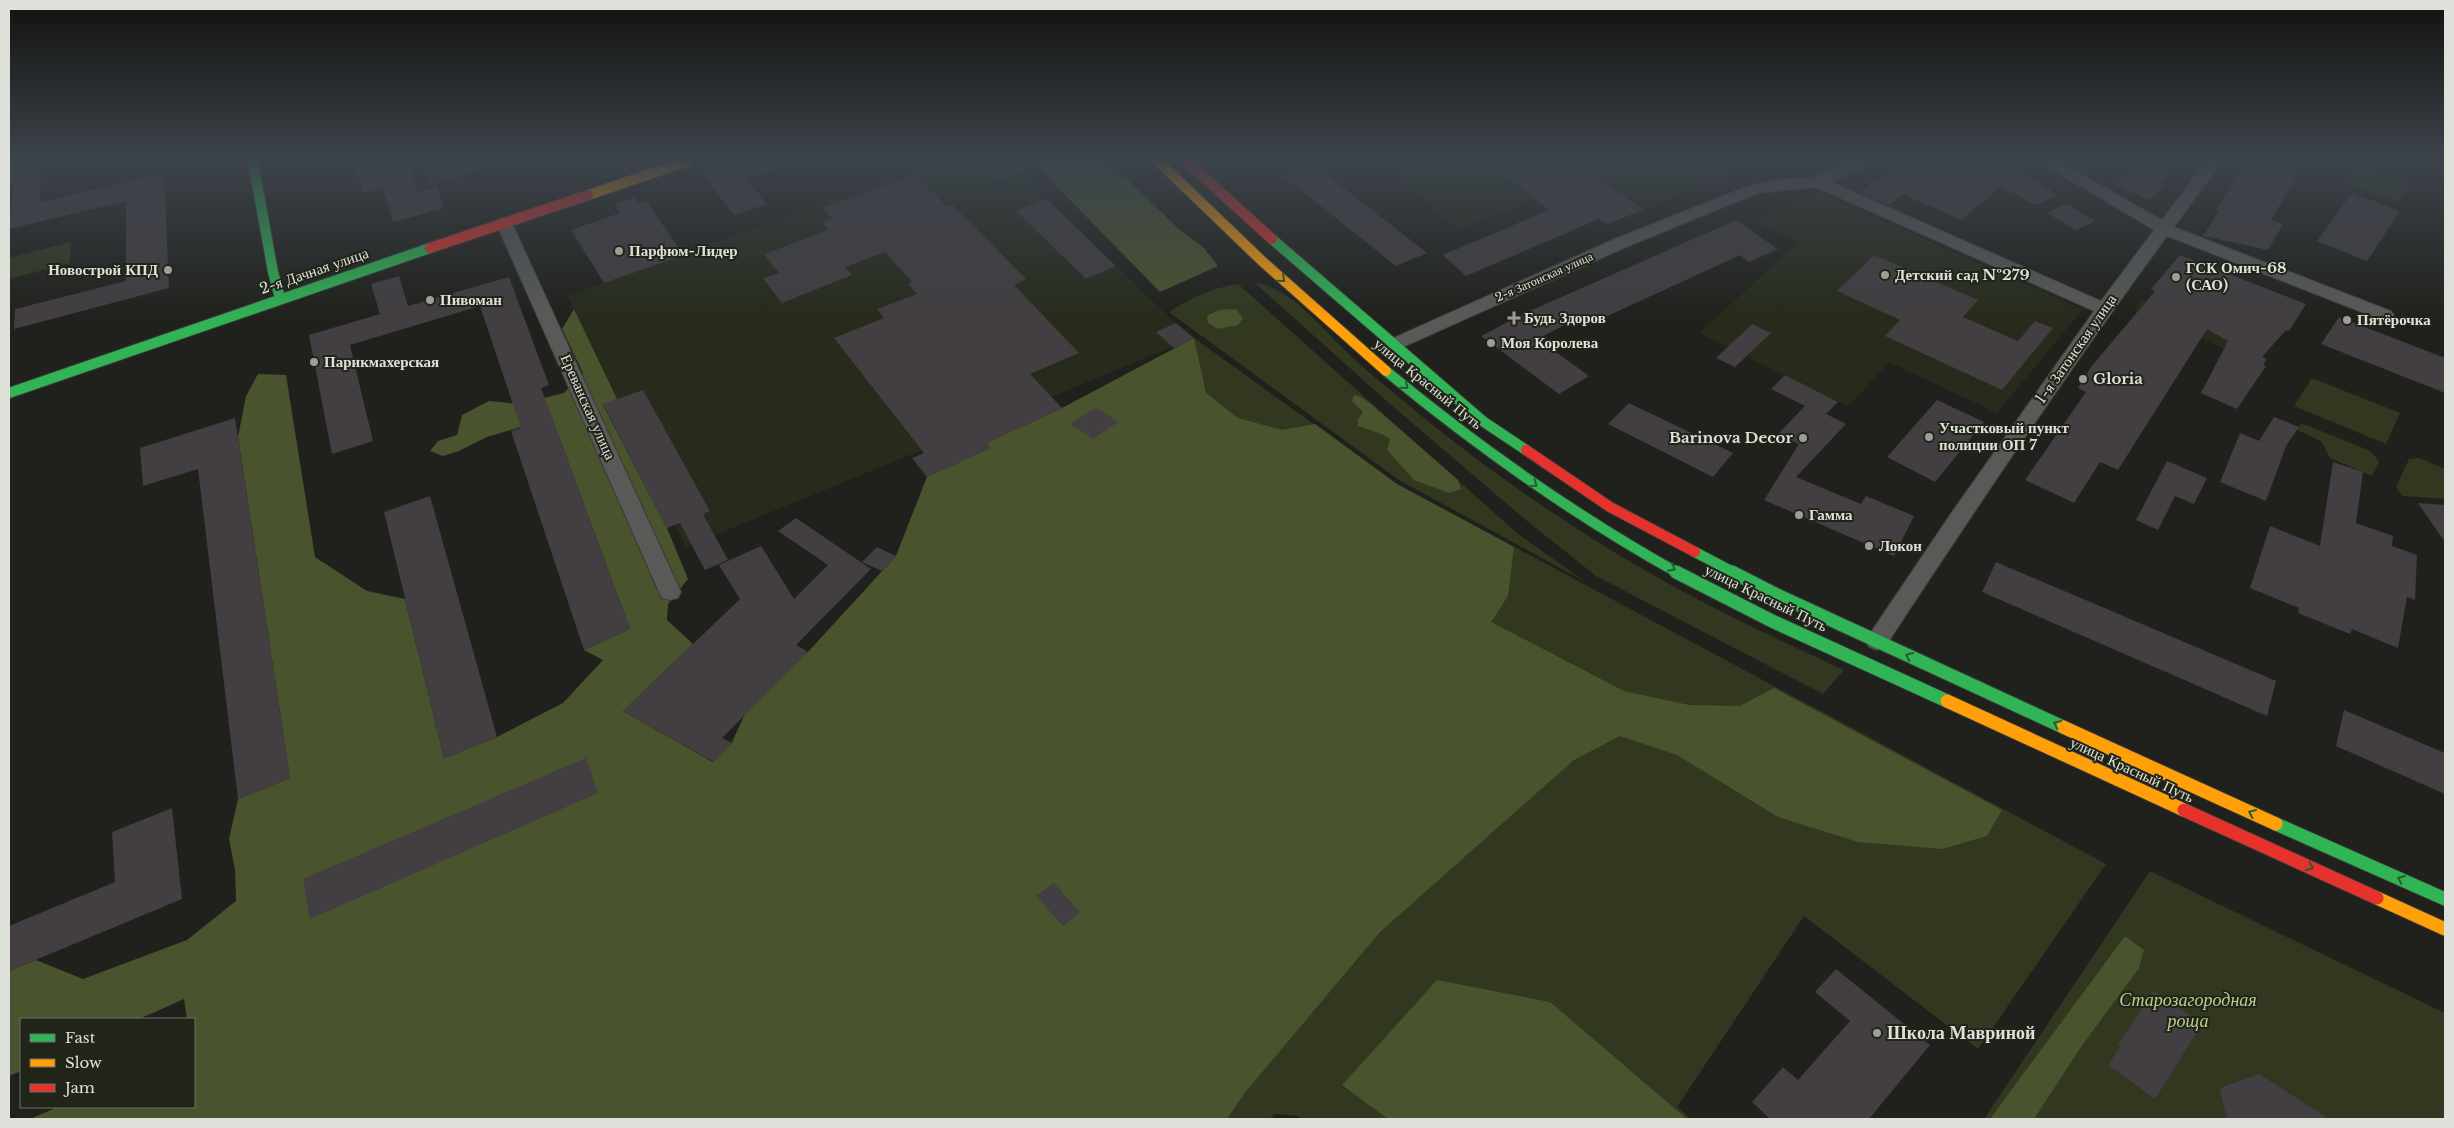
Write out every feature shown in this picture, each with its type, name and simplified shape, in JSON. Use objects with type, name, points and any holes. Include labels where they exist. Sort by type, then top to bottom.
[{"type":"main road","points":[[262,214],[273,272],[280,298]]},
{"type":"main road","name":"2-я Дачная улица","points":[[9,393],[280,298],[532,214]]},
{"type":"main road","name":"улица Красный Путь","points":[[1212,214],[1259,260],[1458,430],[1542,490],[1603,530],[1671,568],[1763,615],[1870,652],[2445,899]]},
{"type":"main road","name":"улица Красный Путь","points":[[1245,214],[1484,422],[1610,507],[1775,594],[1870,652],[2445,929]]},
{"type":"street","name":"2-я Затонская улица","points":[[1395,344],[1618,244],[1693,214]]},
{"type":"street","points":[[1889,214],[2104,309]]},
{"type":"street","points":[[2138,214],[2165,229],[2385,315]]},
{"type":"street","name":"1-я Затонская улица","points":[[1870,652],[1959,517],[2104,309],[2176,214]]},
{"type":"street","name":"Ереванская улица","points":[[504,223],[670,592]]},
{"type":"street","points":[[1259,260],[1284,249]]},
{"type":"shaded area","points":[[794,214],[1062,214],[1192,339],[686,547],[568,296]]},
{"type":"shaded area","points":[[1440,214],[1498,214],[1458,229]]},
{"type":"shaded area","points":[[1593,214],[1633,214],[1607,224]]},
{"type":"shaded area","name":"Детский сад №279","points":[[1772,214],[1866,214],[2083,309],[1997,413],[1889,362],[1848,407],[1699,333],[1799,242],[1754,222]]},
{"type":"shaded area","name":"ГСК Омич-68 (САО)","points":[[2142,300],[2250,347],[2243,357],[2134,309]]},
{"type":"green space","points":[[1083,214],[1163,214],[1180,230],[1203,247],[1218,266],[1160,292]]},
{"type":"green space","points":[[71,242],[70,263],[9,279],[9,258]]},
{"type":"green space","points":[[1255,283],[1268,286],[1295,302],[1360,364],[1449,438],[1514,486],[1580,531],[1684,592],[1844,670],[1823,694],[1596,576],[1521,516],[1390,404]]},
{"type":"green space","points":[[1238,284],[1518,534],[1586,582],[1399,480],[1169,312],[1202,294]]},
{"type":"green space","points":[[574,309],[617,399],[603,405],[667,528],[688,579],[668,604],[667,620],[693,644],[623,711],[713,762],[732,743],[745,714],[808,652],[896,556],[927,477],[990,448],[986,443],[1062,408],[1194,338],[1206,393],[1238,418],[1282,430],[1315,424],[1397,484],[1514,547],[1508,596],[1491,622],[1624,691],[1689,705],[1740,706],[1774,688],[2002,810],[1987,836],[1942,849],[1858,842],[1778,817],[1677,755],[1620,736],[1574,760],[1379,933],[1244,1094],[1227,1119],[30,1119],[56,1108],[195,1108],[195,1018],[187,1018],[184,999],[141,1018],[20,1018],[20,1071],[9,1076],[9,971],[36,960],[83,979],[187,940],[236,901],[235,870],[229,839],[238,799],[290,778],[238,437],[246,396],[258,374],[286,375],[315,557],[367,591],[405,599],[444,758],[497,737],[563,703],[603,660],[584,650],[630,629],[552,418],[487,437],[459,451],[443,456],[430,451],[438,441],[457,435],[462,415],[489,401],[519,404],[564,393],[583,373],[562,329]]},
{"type":"green space","points":[[1236,309],[1243,318],[1238,325],[1218,329],[1208,323],[1207,316],[1219,310]]},
{"type":"green space","points":[[1194,338],[1397,484],[2106,864],[1978,1049],[1804,916],[1677,1107],[1691,1119],[1301,1119],[1298,1116],[1275,1114],[1269,1119],[206,1119],[584,905],[731,743],[745,714],[808,652],[896,556],[927,477],[990,448],[986,443],[1062,408]]},
{"type":"green space","points":[[2312,378],[2400,413],[2386,444],[2294,406]]},
{"type":"green space","points":[[1354,395],[1361,397],[1372,405],[1458,480],[1461,489],[1449,493],[1414,480],[1387,450],[1390,439],[1358,426],[1358,419],[1363,412],[1352,401]]},
{"type":"green space","points":[[2301,423],[2368,450],[2379,463],[2372,476],[2330,458],[2321,441],[2297,430]]},
{"type":"green space","points":[[2419,458],[2445,469],[2445,499],[2402,496],[2396,487],[2409,459]]},
{"type":"green space","name":"Старозагородная роща","points":[[2150,871],[2445,1013],[2445,1119],[1984,1119]]},
{"type":"green space","points":[[2125,936],[2144,950],[2139,968],[2081,1047],[2034,1119],[1990,1119]]},
{"type":"green space","points":[[1437,980],[1550,1002],[1687,1119],[1388,1119],[1342,1085]]},
{"type":"building","points":[[10,214],[73,214],[9,229]]},
{"type":"building","points":[[126,214],[166,214],[169,288],[14,329],[15,309],[126,281]]},
{"type":"building","points":[[391,214],[423,214],[393,222]]},
{"type":"building","points":[[618,214],[655,214],[684,255],[604,283],[571,230]]},
{"type":"building","points":[[828,214],[962,214],[1026,279],[1014,285],[1079,353],[1030,374],[1062,408],[986,443],[990,448],[927,477],[912,458],[924,453],[834,338],[884,318],[877,309],[917,294],[908,284],[912,282],[885,252],[845,267],[852,275],[782,303],[763,278],[779,273],[764,254],[829,230],[822,222],[832,218]]},
{"type":"building","points":[[1019,214],[1061,214],[1116,266],[1086,279]]},
{"type":"building","points":[[1330,214],[1377,214],[1427,253],[1396,266]]},
{"type":"building","points":[[1540,214],[1634,214],[1607,224],[1599,219],[1466,276],[1443,255]]},
{"type":"building","points":[[1947,214],[1968,214],[1961,220]]},
{"type":"building","points":[[2048,214],[2083,214],[2095,221],[2076,230]]},
{"type":"building","points":[[2217,214],[2275,214],[2271,220],[2283,224],[2268,250],[2203,236]]},
{"type":"building","points":[[2337,214],[2398,214],[2367,261],[2317,241]]},
{"type":"building","points":[[1736,220],[1778,249],[1749,262],[1740,255],[1588,325],[1578,318],[1538,339],[1589,376],[1559,394],[1481,336],[1523,314]]},
{"type":"building","points":[[1874,255],[1978,300],[1963,317],[2018,341],[2035,321],[2053,328],[2002,390],[1885,336],[1900,320],[1837,291]]},
{"type":"building","points":[[2180,255],[2306,304],[2289,331],[2286,330],[2262,357],[2267,359],[2263,365],[2266,366],[2237,409],[2201,393],[2228,341],[2207,329],[2118,470],[2100,462],[2074,503],[2025,480],[2086,392],[2078,388],[2091,367],[2155,291],[2151,289]]},
{"type":"building","points":[[399,276],[408,306],[509,277],[549,385],[541,388],[630,629],[584,650],[511,431],[521,428],[480,306],[350,345],[373,441],[332,454],[309,335],[380,314],[371,284]]},
{"type":"building","points":[[2339,317],[2445,358],[2445,393],[2321,344]]},
{"type":"building","points":[[1176,323],[1194,338],[1174,348],[1156,332]]},
{"type":"building","points":[[1752,324],[1771,333],[1735,367],[1716,358]]},
{"type":"building","points":[[1785,375],[1838,402],[1826,414],[1846,424],[1796,477],[1861,504],[1866,496],[1914,516],[1894,556],[1764,500],[1799,444],[1778,434],[1805,406],[1771,389]]},
{"type":"building","points":[[643,390],[710,511],[703,514],[728,560],[705,570],[680,523],[667,528],[603,404]]},
{"type":"building","points":[[1937,400],[1984,422],[1935,482],[1887,457]]},
{"type":"building","points":[[1629,403],[1733,453],[1713,477],[1608,424]]},
{"type":"building","points":[[1096,407],[1118,422],[1093,439],[1070,424]]},
{"type":"building","points":[[2274,417],[2299,427],[2286,446],[2266,501],[2220,482],[2240,433],[2259,441]]},
{"type":"building","points":[[235,418],[290,778],[238,799],[198,469],[143,486],[140,448]]},
{"type":"building","points":[[2167,461],[2207,478],[2194,504],[2175,496],[2158,530],[2136,520]]},
{"type":"building","points":[[2333,462],[2363,472],[2356,523],[2393,536],[2392,546],[2417,555],[2415,600],[2407,597],[2398,648],[2352,629],[2350,634],[2298,613],[2299,608],[2250,588],[2270,526],[2320,546]]},
{"type":"building","points":[[430,496],[497,737],[444,758],[384,512]]},
{"type":"building","points":[[2418,503],[2445,505],[2445,542]]},
{"type":"building","points":[[796,518],[871,569],[796,645],[808,652],[722,738],[732,743],[714,762],[623,711],[740,599],[719,565],[761,546],[794,599],[828,565],[778,531]]},
{"type":"building","points":[[877,547],[896,556],[882,571],[862,562]]},
{"type":"building","points":[[1996,562],[2276,681],[2267,716],[1982,592]]},
{"type":"building","points":[[2344,710],[2445,753],[2445,794],[2336,746]]},
{"type":"building","points":[[586,758],[598,793],[310,919],[303,879]]},
{"type":"building","points":[[172,808],[182,899],[9,971],[9,926],[115,882],[112,832]]},
{"type":"building","points":[[1054,883],[1080,912],[1063,926],[1036,896]]},
{"type":"building","name":"Школа Мавриной","points":[[1836,969],[1930,1045],[1869,1119],[1770,1119],[1752,1102],[1783,1067],[1798,1080],[1850,1021],[1815,992]]},
{"type":"building","points":[[2154,991],[2202,1024],[2155,1099],[2108,1065],[2120,1047],[2118,1045]]},
{"type":"building","points":[[2259,1074],[2329,1119],[2227,1119],[2220,1088]]},
{"type":"traffic: fast","points":[[262,214],[273,272],[280,298]]},
{"type":"traffic: fast","points":[[1272,239],[1484,422],[1526,450]]},
{"type":"traffic: fast","points":[[9,393],[430,248]]},
{"type":"traffic: fast","points":[[1386,371],[1464,434],[1518,474],[1573,511],[1644,554],[1772,621],[1947,701]]},
{"type":"traffic: fast","points":[[1695,552],[1775,594],[2063,727]]},
{"type":"traffic: fast","points":[[2276,824],[2445,899]]},
{"type":"traffic: slow","points":[[1213,214],[1262,261],[1386,371]]},
{"type":"traffic: slow","points":[[1947,701],[2184,810]]},
{"type":"traffic: slow","points":[[2063,727],[2276,824]]},
{"type":"traffic: slow","points":[[2377,898],[2445,929]]},
{"type":"traffic: jam","points":[[430,248],[532,214]]},
{"type":"traffic: jam","points":[[1244,214],[1272,239]]},
{"type":"traffic: jam","points":[[1526,450],[1610,507],[1695,552]]},
{"type":"traffic: jam","points":[[2184,810],[2377,898]]},
{"type":"place","name":"Парфюм-Лидер","points":[[619,251]]},
{"type":"place","name":"Новострой КПД","points":[[168,270]]},
{"type":"place","name":"Детский сад №279","points":[[1885,275]]},
{"type":"place","name":"ГСК Омич-68 (САО)","points":[[2176,277]]},
{"type":"place","name":"Пивоман","points":[[430,300]]},
{"type":"place","name":"Будь Здоров","points":[[1514,318]]},
{"type":"place","name":"Пятёрочка","points":[[2347,320]]},
{"type":"place","name":"Моя Королева","points":[[1491,343]]},
{"type":"place","name":"Парикмахерская","points":[[314,362]]},
{"type":"place","name":"Gloria","points":[[2083,379]]},
{"type":"place","name":"Участковый пункт полиции ОП 7","points":[[1929,437]]},
{"type":"place","name":"Barinova Decor","points":[[1803,438]]},
{"type":"place","name":"Гамма","points":[[1799,515]]},
{"type":"place","name":"Локон","points":[[1869,546]]},
{"type":"place","name":"Школа Мавриной","points":[[1877,1033]]}]
